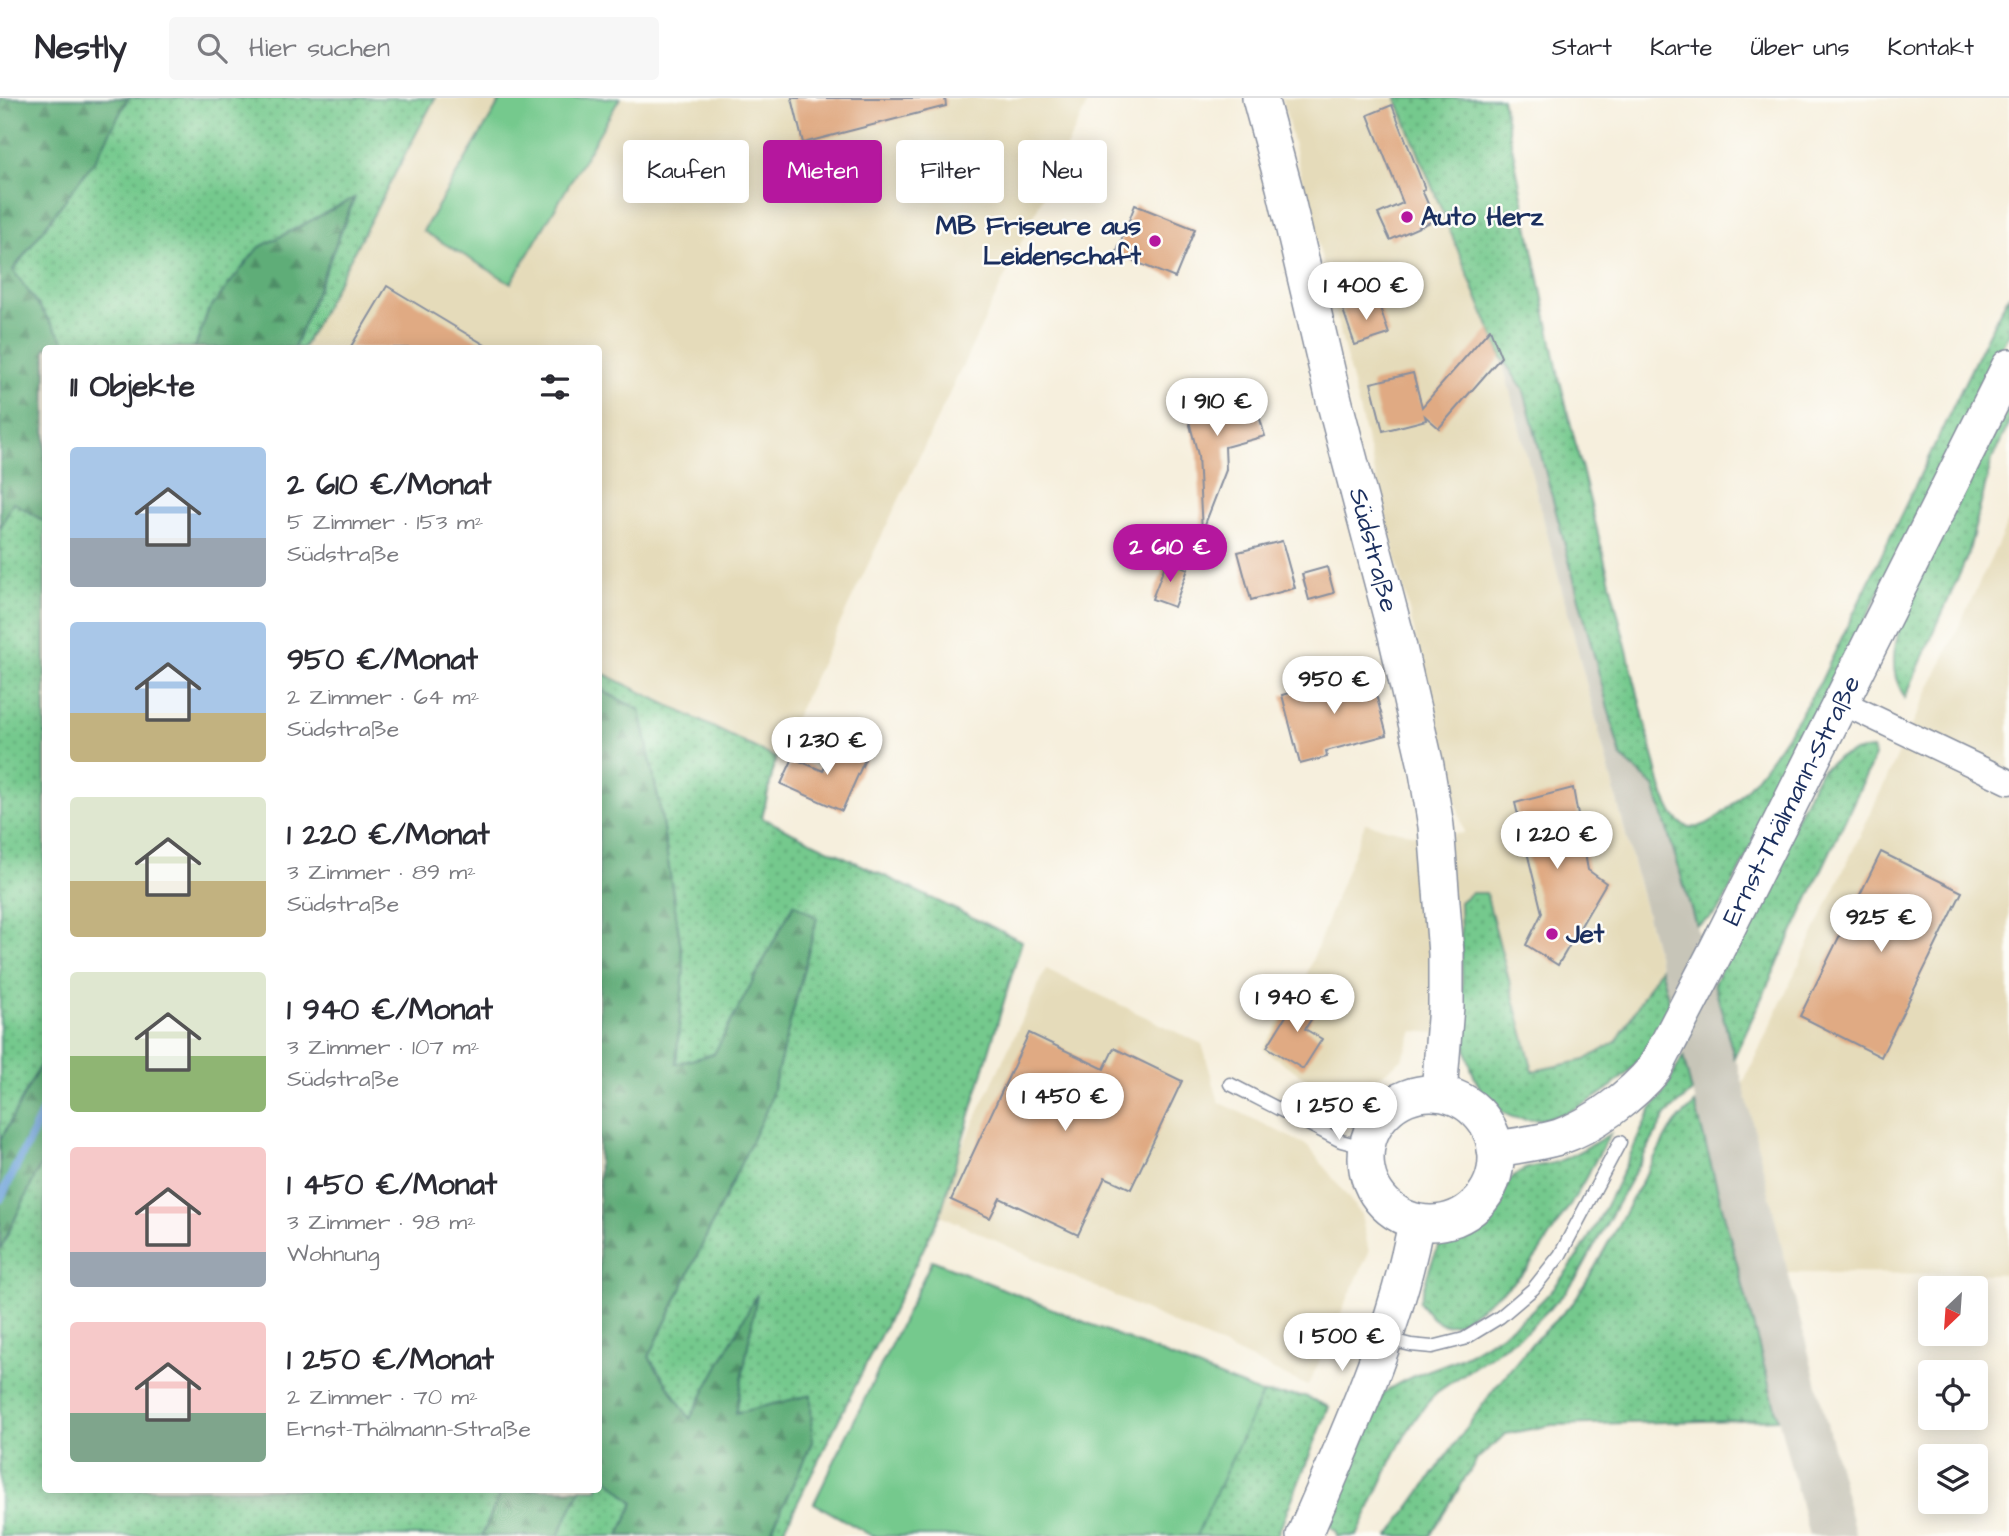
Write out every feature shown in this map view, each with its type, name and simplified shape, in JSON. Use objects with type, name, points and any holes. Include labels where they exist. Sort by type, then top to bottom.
[{"type":"main road","name":"Südstraße","points":[[1259,98],[1284,187],[1335,404],[1396,635],[1426,766],[1436,826],[1446,954],[1446,1006],[1439,1093]]},
{"type":"main road","name":"Ernst-Thälmann-Straße","points":[[1494,1149],[1561,1136],[1624,1098],[1655,1068],[1723,939],[2009,367]]},
{"type":"main road","points":[[1439,1093],[1458,1098],[1474,1109],[1487,1125],[1494,1143],[1496,1163],[1492,1181],[1483,1197],[1469,1210],[1453,1219],[1435,1223],[1416,1222],[1396,1213],[1380,1199],[1369,1180],[1365,1158],[1368,1136],[1379,1117],[1396,1102],[1416,1094],[1439,1093]]},
{"type":"main road","points":[[1304,1536],[1385,1339],[1409,1262],[1416,1222]]},
{"type":"street","points":[[1840,702],[2009,782]]},
{"type":"lane","points":[[1230,1084],[1341,1141],[1367,1148]]},
{"type":"lane","points":[[1385,1339],[1411,1346],[1432,1347],[1464,1339],[1508,1310],[1540,1281],[1560,1255],[1620,1142]]},
{"type":"shaded area","points":[[435,98],[1090,98],[1070,140],[1018,140],[1018,203],[1040,203],[776,758],[602,672],[602,345],[305,345]]},
{"type":"shaded area","points":[[1282,98],[1396,98],[1501,357],[1660,968],[1617,1041],[1585,1060],[1533,1072],[1494,1038],[1413,1031],[1403,1058],[1344,1105],[1263,1049],[1303,984],[1365,823],[1424,837],[1464,833]]},
{"type":"shaded area","points":[[1396,98],[1490,98],[1654,786],[1743,1083],[1788,1273],[1856,1536],[1809,1536],[1501,357]]},
{"type":"shaded area","points":[[2009,520],[2009,1274],[1788,1273],[1743,1083]]},
{"type":"shaded area","points":[[1046,969],[1202,1044],[1219,1102],[1308,1146],[1361,1214],[1369,1252],[1308,1386],[932,1211]]},
{"type":"green space","points":[[0,98],[128,98],[97,157],[13,270],[67,345],[42,345],[42,520],[13,502],[0,529]]},
{"type":"green space","points":[[128,98],[435,98],[305,345],[295,345],[354,200],[208,311],[196,345],[67,345],[13,271],[97,156]]},
{"type":"green space","points":[[502,98],[620,98],[511,283],[423,231]]},
{"type":"green space","points":[[1396,98],[1502,98],[1559,377],[1662,791],[1674,816],[1686,826],[1703,826],[1742,795],[1781,744],[1821,681],[2009,295],[2009,333],[1721,907],[1710,918],[1696,925],[1654,786],[1621,757],[1524,391],[1501,356]]},
{"type":"green space","points":[[354,198],[295,345],[196,345],[208,311],[258,248]]},
{"type":"green space","points":[[2009,401],[2009,424],[1992,459],[1968,555],[1905,698],[1896,678],[1894,659],[1908,602]]},
{"type":"green space","points":[[13,501],[42,520],[42,1062],[0,1141],[0,529]]},
{"type":"green space","points":[[602,673],[776,758],[762,818],[1022,941],[940,1215],[781,1536],[769,1536],[812,1442],[810,1396],[736,1413],[756,1297],[690,1419],[649,1357],[769,1104],[817,918],[794,904],[714,1054],[676,1064],[684,968],[660,808],[640,710],[602,691]]},
{"type":"green space","points":[[602,691],[640,710],[660,808],[684,968],[676,1064],[714,1054],[794,904],[817,918],[769,1104],[649,1357],[690,1419],[757,1294],[736,1413],[811,1395],[812,1442],[769,1536],[619,1536],[634,1503],[602,1473]]},
{"type":"green space","points":[[1872,749],[1875,756],[1734,1057],[1714,983],[1819,773],[1843,756]]},
{"type":"green space","points":[[1471,893],[1486,893],[1533,1071],[1585,1060],[1617,1041],[1660,968],[1671,1009],[1637,1063],[1591,1100],[1551,1117],[1532,1120],[1513,1117],[1496,1108],[1479,1086],[1471,1069],[1464,1041],[1460,902]]},
{"type":"green space","points":[[1683,1056],[1692,1092],[1666,1115],[1578,1276],[1527,1331],[1437,1392],[1401,1442],[1357,1536],[1337,1536],[1337,1532],[1328,1524],[1383,1394],[1402,1381],[1456,1360],[1487,1343],[1533,1309],[1556,1285],[1594,1229],[1652,1108],[1661,1098]]},
{"type":"green space","points":[[42,1062],[42,1162],[0,1250],[0,1141]]},
{"type":"green space","points":[[1695,1104],[1778,1419],[1552,1425],[1506,1434],[1477,1459],[1430,1536],[1389,1536],[1494,1389],[1534,1341],[1573,1303],[1667,1135]]},
{"type":"green space","points":[[1610,1134],[1575,1197],[1526,1270],[1508,1287],[1459,1323],[1445,1325],[1432,1318],[1419,1302],[1436,1253],[1447,1236],[1486,1212],[1516,1174],[1560,1160]]},
{"type":"green space","points":[[42,1162],[42,1493],[500,1493],[482,1536],[0,1536],[0,1250]]},
{"type":"green space","points":[[932,1260],[1262,1394],[1196,1536],[872,1536],[814,1503]]},
{"type":"green space","points":[[1262,1394],[1305,1396],[1329,1407],[1277,1536],[1195,1536]]},
{"type":"green space","points":[[602,1473],[634,1503],[619,1536],[558,1536],[579,1493],[602,1493]]},
{"type":"green space","points":[[500,1493],[579,1493],[558,1536],[482,1536]]},
{"type":"building","points":[[792,98],[945,98],[946,106],[815,140],[802,140]]},
{"type":"building","points":[[1392,105],[1435,220],[1390,240],[1378,214],[1403,203],[1368,115]]},
{"type":"building","name":"MB Friseure aus Leidenschaft","points":[[1135,205],[1195,229],[1175,278],[1116,254]]},
{"type":"building","points":[[387,286],[485,345],[352,345]]},
{"type":"building","points":[[1377,299],[1389,334],[1355,345],[1343,310]]},
{"type":"building","points":[[1490,329],[1501,357],[1439,428],[1425,416],[1426,420],[1383,431],[1371,383],[1413,373],[1422,407]]},
{"type":"building","points":[[1226,386],[1235,415],[1257,409],[1265,436],[1225,447],[1226,470],[1202,532],[1198,455],[1183,399]]},
{"type":"building","points":[[1282,541],[1295,588],[1251,600],[1238,552]]},
{"type":"building","points":[[1167,560],[1188,569],[1174,607],[1152,599]]},
{"type":"building","points":[[1327,567],[1334,593],[1309,600],[1302,574]]},
{"type":"building","points":[[1370,672],[1387,735],[1326,751],[1327,757],[1300,764],[1282,695]]},
{"type":"building","points":[[836,744],[866,757],[842,811],[781,784],[793,758],[823,771]]},
{"type":"building","points":[[1573,788],[1588,870],[1606,883],[1558,965],[1526,945],[1542,913],[1515,803]]},
{"type":"building","points":[[1881,852],[1962,892],[1881,1057],[1800,1016]]},
{"type":"building","points":[[1299,995],[1319,1007],[1305,1029],[1322,1039],[1303,1069],[1267,1047]]},
{"type":"building","points":[[1029,1033],[1104,1069],[1114,1048],[1182,1081],[1131,1189],[1105,1177],[1078,1235],[1000,1198],[990,1218],[951,1200]]},
{"type":"waterway","points":[[0,1199],[42,1114]]},
{"type":"place","name":"Auto Herz","points":[[1407,217]]},
{"type":"place","name":"MB Friseure aus Leidenschaft","points":[[1155,241]]},
{"type":"place","name":"Jet","points":[[1552,934]]}]
